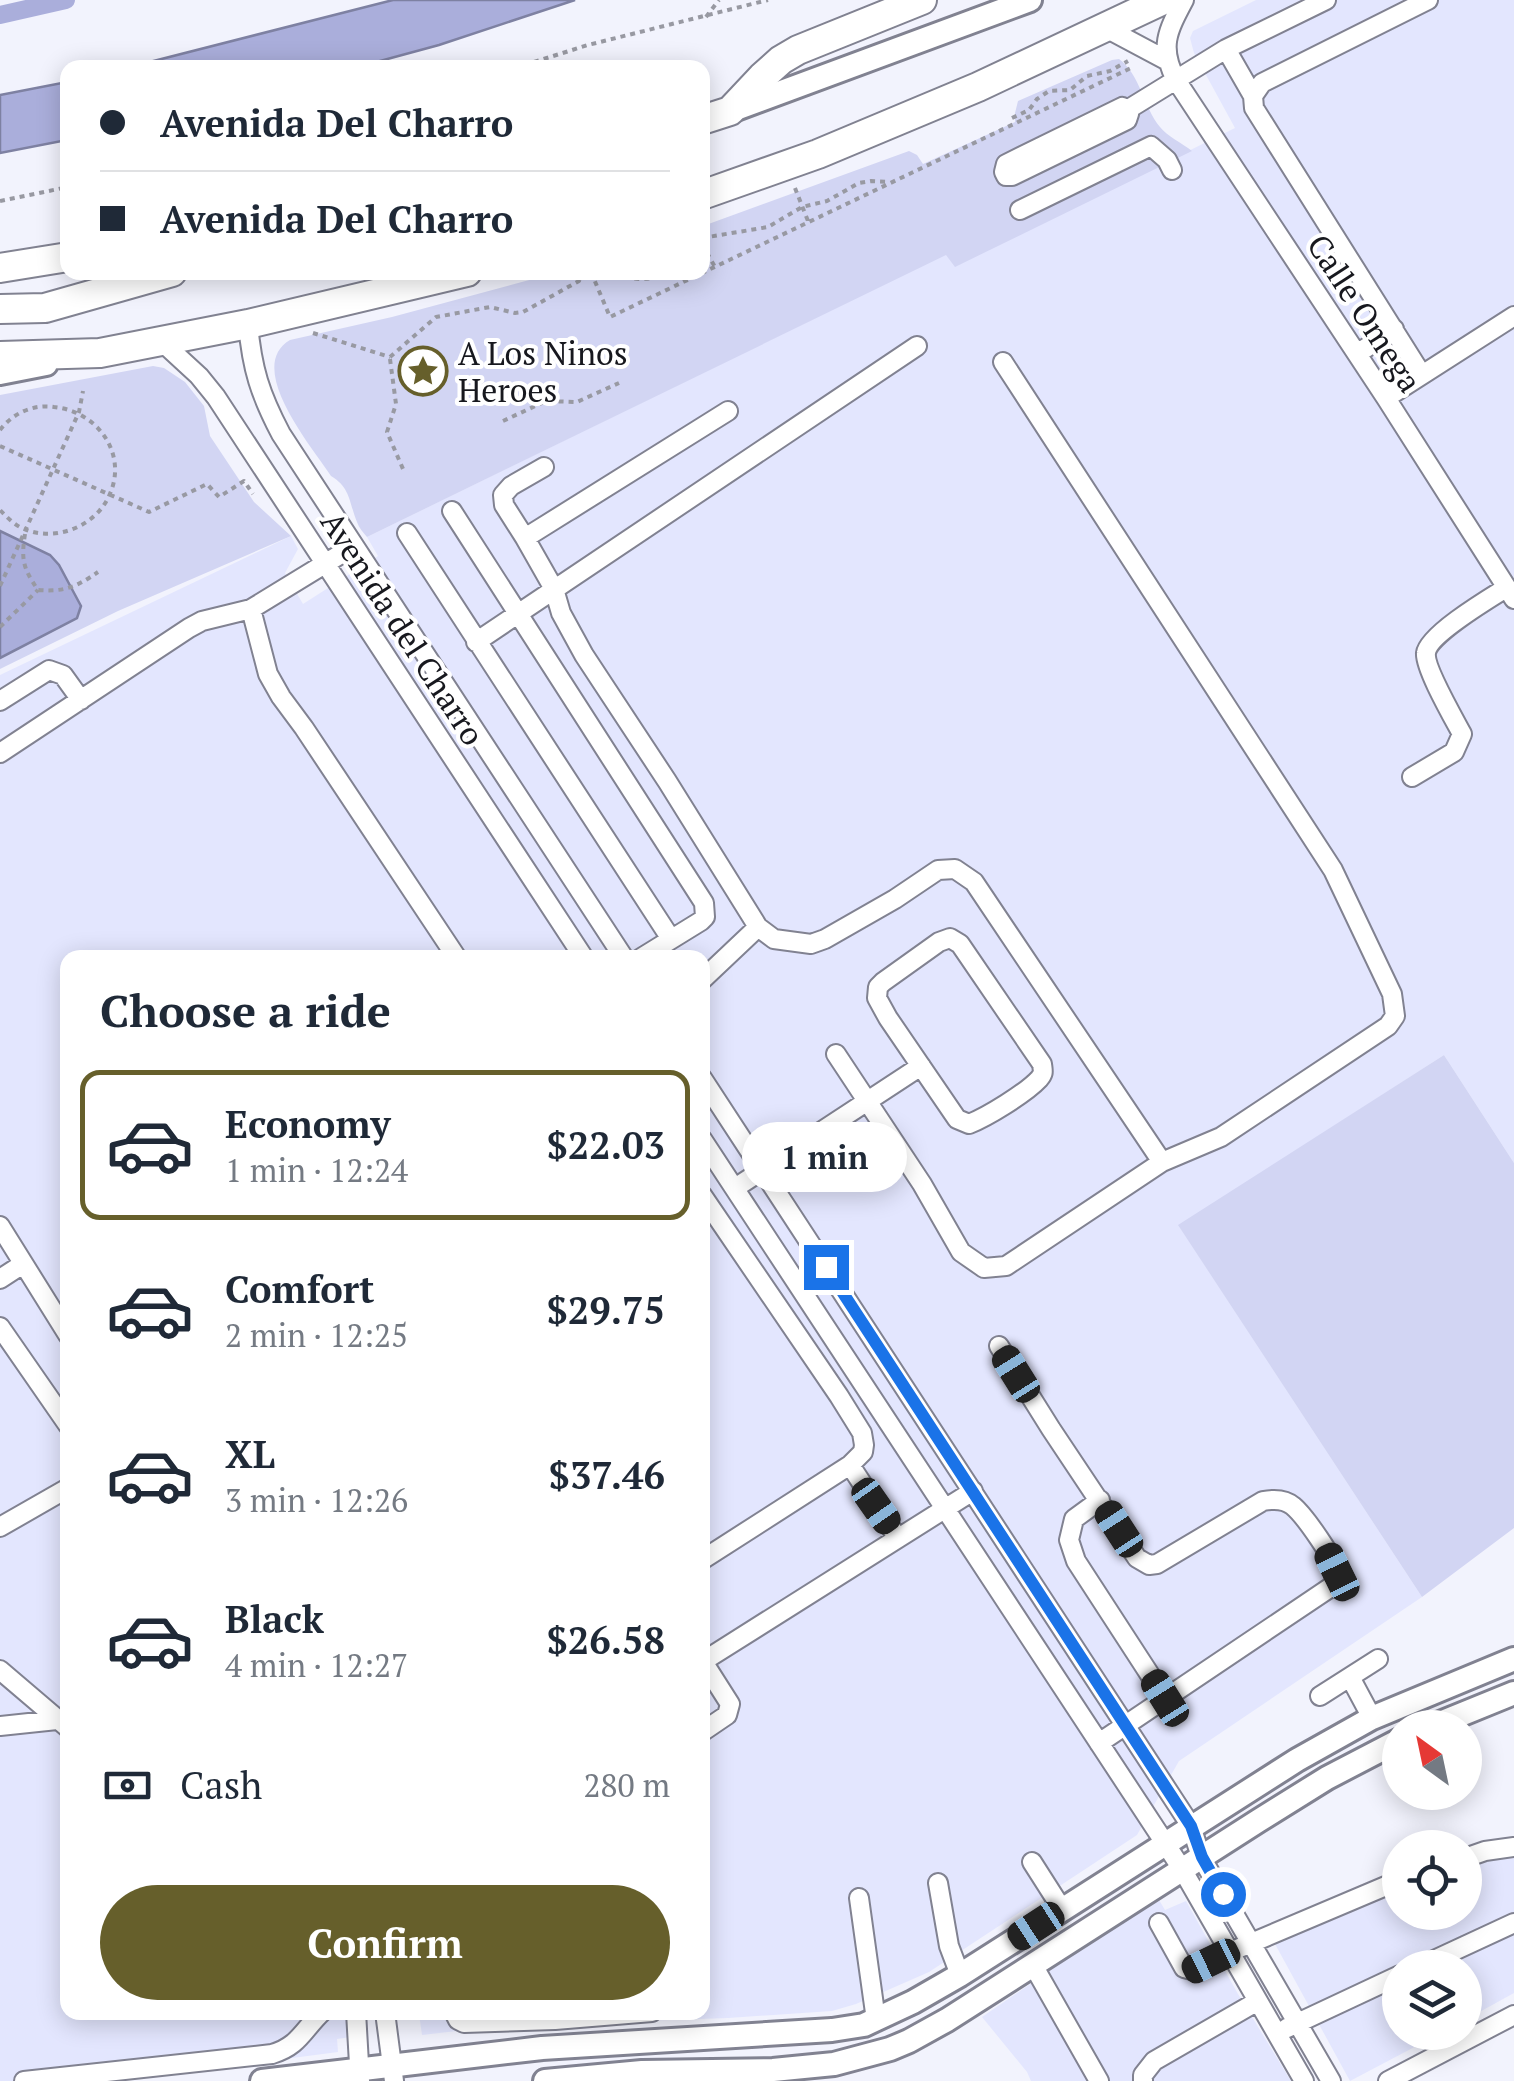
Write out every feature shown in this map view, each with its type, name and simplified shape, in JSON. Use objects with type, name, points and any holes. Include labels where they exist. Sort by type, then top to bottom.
[{"type":"highway","points":[[710,117],[730,111],[771,69],[798,50],[922,0]]},
{"type":"highway","points":[[710,192],[818,154],[978,87],[1163,0]]},
{"type":"highway","points":[[0,268],[60,258]]},
{"type":"highway","points":[[0,309],[45,308],[144,280]]},
{"type":"highway","points":[[0,356],[100,352],[248,324],[434,280]]},
{"type":"main road","points":[[730,111],[1030,0]]},
{"type":"main road","points":[[0,320],[45,308]]},
{"type":"main road","points":[[0,373],[100,352]]},
{"type":"main road","points":[[262,2081],[393,2073],[542,2048],[864,2025],[893,2013],[960,1974],[1191,1826],[1372,1718],[1505,1663],[1512,1696],[1475,1710]]},
{"type":"main road","points":[[545,2081],[834,2064],[909,2041],[1327,1778],[1382,1749]]},
{"type":"main road","points":[[1062,1910],[1079,1936]]},
{"type":"street","points":[[1104,26],[1166,60],[1166,41],[1184,0]]},
{"type":"street","points":[[1172,170],[1167,160],[1151,146],[1127,115],[1122,107],[1006,164],[1004,172],[1012,176],[1127,115],[1226,49],[1326,0]]},
{"type":"street","points":[[1253,96],[1262,83],[1428,0]]},
{"type":"street","points":[[1226,49],[1253,96],[1254,108],[1422,375]]},
{"type":"street","name":"Calle Omega","points":[[1166,60],[1510,594]]},
{"type":"street","points":[[1020,210],[1151,146]]},
{"type":"street","points":[[1386,398],[1514,316]]},
{"type":"street","name":"Avenida del Charro","points":[[248,324],[255,374],[281,434],[619,950]]},
{"type":"street","points":[[1357,354],[1394,330]]},
{"type":"street","name":"Avenida del Charro","points":[[161,341],[216,396],[579,950]]},
{"type":"street","points":[[476,642],[917,346]]},
{"type":"street","points":[[836,1054],[922,1184],[961,1252],[984,1268],[1006,1266],[1162,1162],[1221,1138],[1388,1026],[1395,1016],[1392,994],[1333,870],[1003,362]]},
{"type":"street","points":[[525,538],[728,411]]},
{"type":"street","points":[[544,467],[511,486],[503,495],[504,505],[554,588],[561,613],[584,654],[758,927],[774,939],[811,944],[938,870],[954,869],[966,875],[1162,1162]]},
{"type":"street","points":[[452,510],[704,903],[705,917],[701,921],[654,950]]},
{"type":"street","points":[[407,533],[671,940]]},
{"type":"street","points":[[0,754],[190,628],[202,621],[251,609],[354,546]]},
{"type":"street","points":[[1412,777],[1454,752],[1462,734],[1425,654],[1430,643],[1468,612],[1510,594]]},
{"type":"street","points":[[251,609],[268,674],[281,697],[452,950]]},
{"type":"street","points":[[0,701],[49,670],[63,675],[81,700]]},
{"type":"street","points":[[710,972],[758,927]]},
{"type":"street","points":[[954,938],[1042,1064],[1042,1075],[986,1116],[966,1124],[957,1119],[921,1066],[877,998],[878,988],[939,942],[954,938]]},
{"type":"street","points":[[735,1188],[921,1066]]},
{"type":"street","points":[[710,1090],[1191,1826],[1192,1863],[1230,1952],[1304,2081]]},
{"type":"street","points":[[710,1150],[1165,1843],[1192,1863],[1250,1944],[1332,2081]]},
{"type":"street","points":[[710,1207],[840,1396],[862,1433],[864,1445],[863,1452],[850,1464],[710,1555]]},
{"type":"street","points":[[0,1226],[60,1322]]},
{"type":"street","points":[[0,1279],[24,1264]]},
{"type":"street","points":[[0,1327],[60,1413]]},
{"type":"street","points":[[999,1346],[1138,1558],[1149,1565],[1157,1564],[1263,1501],[1276,1499],[1292,1504],[1326,1548],[1337,1572],[1331,1587],[1099,1743]]},
{"type":"street","points":[[850,1464],[897,1538]]},
{"type":"street","points":[[710,1657],[972,1491]]},
{"type":"street","points":[[0,1526],[60,1492]]},
{"type":"street","points":[[1100,1500],[1074,1519],[1069,1540],[1076,1560],[1165,1698]]},
{"type":"street","points":[[1320,1696],[1378,1659]]},
{"type":"street","points":[[0,1670],[60,1722]]},
{"type":"street","points":[[710,1672],[730,1710],[710,1727]]},
{"type":"street","points":[[1350,1676],[1372,1718]]},
{"type":"street","points":[[0,1726],[60,1724]]},
{"type":"street","points":[[1482,1852],[1514,1847]]},
{"type":"street","points":[[1032,1862],[1062,1910]]},
{"type":"street","points":[[938,1884],[948,1946],[960,1974]]},
{"type":"street","points":[[1159,1923],[1188,1970],[1382,1888]]},
{"type":"street","points":[[859,1898],[876,2020]]},
{"type":"street","points":[[1456,1950],[1514,1923]]},
{"type":"street","points":[[1033,1965],[1099,2081]]},
{"type":"street","points":[[1276,2032],[1382,1984]]},
{"type":"street","points":[[1143,2081],[1154,2061],[1258,2001]]},
{"type":"street","points":[[1388,2081],[1514,2016]]},
{"type":"street","points":[[24,2081],[272,2054],[296,2042],[315,2020]]},
{"type":"street","points":[[356,2020],[359,2075]]},
{"type":"street","points":[[387,2020],[393,2073]]},
{"type":"street","points":[[458,2020],[515,2020]]},
{"type":"path","points":[[706,17],[719,0]]},
{"type":"path","points":[[540,60],[768,0]]},
{"type":"path","points":[[710,269],[1130,65],[1087,76],[1070,90],[1049,91],[1029,110],[1012,118]]},
{"type":"path","points":[[710,239],[768,227],[802,207],[827,201],[859,183],[892,183]]},
{"type":"path","points":[[795,188],[809,223]]},
{"type":"path","points":[[0,201],[60,189]]},
{"type":"path","points":[[710,257],[715,267]]},
{"type":"path","points":[[390,357],[436,317],[490,307],[524,312],[580,280]]},
{"type":"path","points":[[594,280],[610,316],[687,280]]},
{"type":"path","points":[[310,332],[390,357]]},
{"type":"path","points":[[390,357],[396,404],[387,432],[403,469]]},
{"type":"path","points":[[504,421],[546,401],[576,402],[619,383]]},
{"type":"path","points":[[0,586],[79,412],[83,391]]},
{"type":"path","points":[[0,430],[23,410],[42,406],[79,412],[107,438],[115,477],[110,496],[100,510],[69,531],[46,534],[25,530],[0,510]]},
{"type":"path","points":[[0,446],[151,512],[207,484],[219,497],[244,480],[253,494]]},
{"type":"path","points":[[25,530],[22,558],[38,590]]},
{"type":"path","points":[[0,627],[38,590],[58,591],[76,586],[98,572]]},
{"type":"shaded area","points":[[393,0],[575,0],[384,60],[157,60]]},
{"type":"shaded area","points":[[1256,0],[1514,0],[1514,1163],[1444,1055],[1179,1226],[1422,1597],[1179,1761],[1137,1835],[929,1972],[832,2011],[710,2019],[710,950],[60,950],[60,2020],[363,2020],[365,2035],[337,2039],[338,2052],[117,2081],[0,2081],[0,675],[291,536],[298,549],[285,573],[303,604],[378,556],[367,537],[946,254],[955,266],[1235,128],[1194,53],[1190,38],[1193,31]]},
{"type":"shaded area","points":[[1119,59],[1132,73],[1160,127],[1192,151],[955,267],[946,255],[367,537],[346,491],[331,476],[286,407],[274,369],[278,352],[290,340],[529,280],[710,280],[710,223],[909,151],[923,164],[1015,122],[1018,101]]},
{"type":"shaded area","points":[[60,83],[60,141],[0,153],[0,95]]},
{"type":"shaded area","points":[[153,366],[164,368],[185,382],[204,406],[210,436],[254,502],[291,536],[118,611],[0,669],[0,395]]},
{"type":"shaded area","points":[[0,531],[50,555],[81,606],[77,618],[0,658]]},
{"type":"shaded area","points":[[1444,1055],[1514,1163],[1514,1528],[1422,1597],[1178,1225]]},
{"type":"shaded area","points":[[1514,1855],[1514,1993],[1482,2011],[1482,1950],[1382,1950],[1382,2050],[1409,2050],[1350,2081],[1275,1944],[1382,1899],[1382,1930],[1482,1930],[1482,1861]]},
{"type":"shaded area","points":[[1159,1900],[1165,1910],[1186,1901],[1291,2081],[1031,2081],[982,2017]]},
{"type":"shaded area","points":[[420,2020],[669,2020],[581,2023],[496,2033],[474,2029],[422,2035]]},
{"type":"waterway","points":[[0,15],[66,0]]},
{"type":"place","name":"A Los Ninos Heroes","points":[[423,371]]},
{"type":"route","points":[[826,1267],[1191,1826],[1202,1857],[1223,1894]]}]
